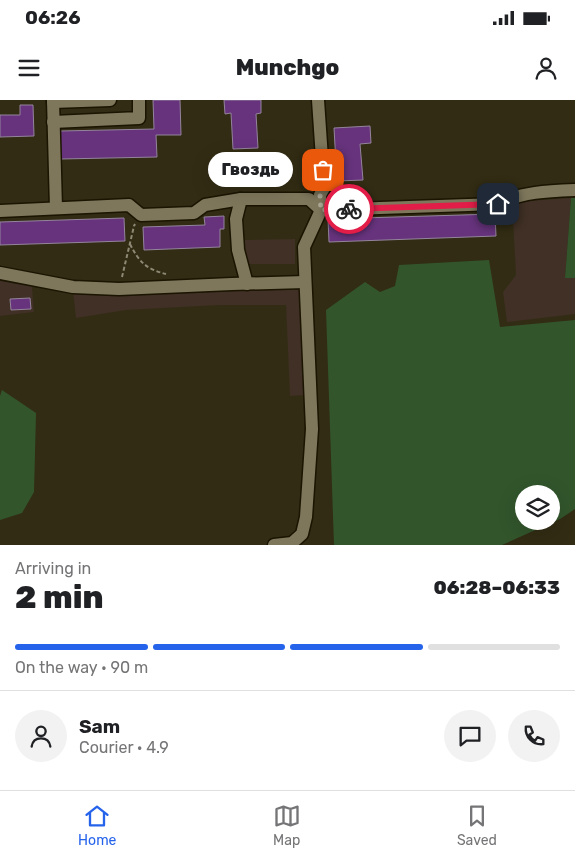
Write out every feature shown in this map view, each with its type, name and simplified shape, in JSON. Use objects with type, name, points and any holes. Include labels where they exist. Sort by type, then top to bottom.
[{"type":"street","points":[[56,208],[53,101],[110,100]]},
{"type":"street","points":[[53,122],[139,118],[139,100]]},
{"type":"street","points":[[274,545],[292,543],[302,534],[306,518],[312,429],[304,247],[321,210],[320,195],[324,188],[318,100]]},
{"type":"street","points":[[0,211],[129,205],[141,215],[194,213],[206,205],[241,199],[310,199],[321,210],[498,204],[509,198],[537,192],[575,190]]},
{"type":"street","points":[[241,199],[236,219],[238,250],[247,284]]},
{"type":"street","points":[[0,274],[73,288],[119,289],[305,282]]},
{"type":"path","points":[[119,289],[134,226],[141,215]]},
{"type":"path","points":[[130,244],[137,258],[147,266],[167,274]]},
{"type":"shaded area","points":[[571,198],[565,278],[575,278],[575,314],[507,322],[503,292],[516,275],[512,202]]},
{"type":"shaded area","points":[[295,239],[295,264],[245,264],[245,240]]},
{"type":"shaded area","points":[[0,269],[31,274],[34,312],[0,316]]},
{"type":"shaded area","points":[[302,287],[306,395],[290,396],[286,305],[219,305],[126,310],[76,318],[73,291]]},
{"type":"green space","points":[[571,198],[575,198],[575,278],[565,278]]},
{"type":"green space","points":[[489,260],[500,327],[575,320],[575,509],[560,519],[560,485],[515,485],[515,530],[535,530],[502,545],[334,545],[326,310],[365,282],[380,292],[395,286],[399,265]]},
{"type":"green space","points":[[2,390],[36,413],[34,492],[22,513],[0,520],[0,396]]},
{"type":"building","points":[[153,100],[180,100],[181,135],[156,135],[157,157],[61,159],[60,131],[154,129]]},
{"type":"building","points":[[224,100],[261,100],[261,113],[256,114],[258,148],[233,149],[231,113],[225,114]]},
{"type":"building","points":[[20,105],[33,105],[34,136],[0,137],[0,115],[20,115]]},
{"type":"building","points":[[370,126],[371,143],[360,144],[363,180],[337,181],[334,128]]},
{"type":"building","points":[[495,214],[496,236],[329,242],[328,219]]},
{"type":"building","points":[[224,216],[224,229],[220,229],[220,247],[144,250],[143,227],[205,225],[204,217]]},
{"type":"building","points":[[124,218],[125,241],[0,245],[0,222]]},
{"type":"building","points":[[30,298],[31,309],[11,310],[10,299]]},
{"type":"way so far","points":[[323,170],[324,188],[320,195],[321,210],[349,209]]},
{"type":"place","name":"Гвоздь","points":[[323,170]]},
{"type":"route","points":[[349,209],[498,204]]}]
